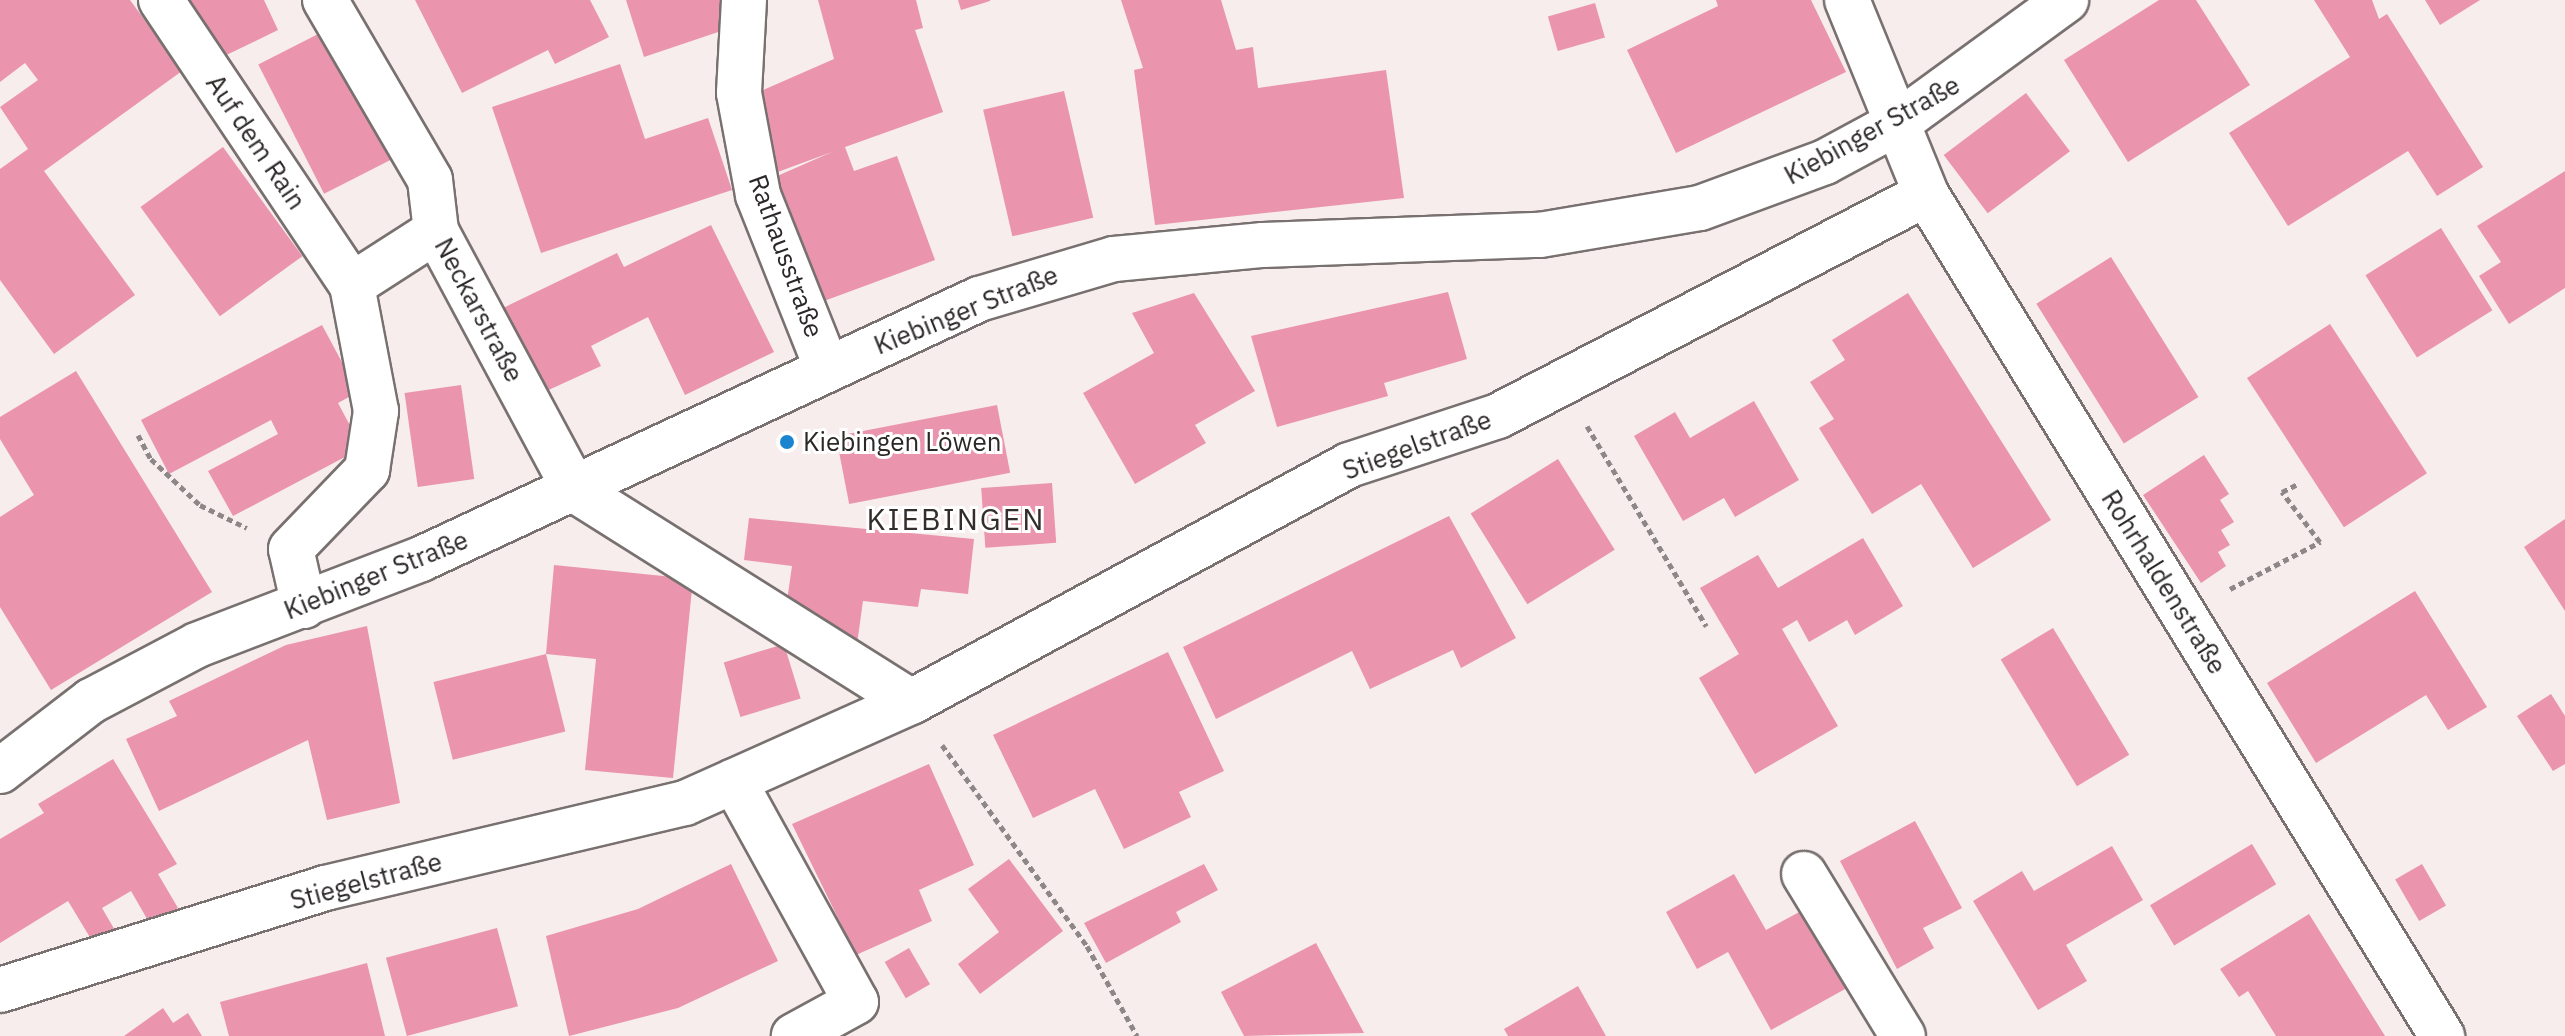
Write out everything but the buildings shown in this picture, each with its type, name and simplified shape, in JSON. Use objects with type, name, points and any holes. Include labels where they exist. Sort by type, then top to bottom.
[{"type":"street","name":"Auf dem Rain","points":[[161,0],[352,285],[376,411],[367,470],[291,549]]},
{"type":"street","name":"Neckarstraße","points":[[325,0],[430,180],[436,231],[575,490]]},
{"type":"street","name":"Rathausstraße","points":[[744,0],[739,93],[758,195],[827,368]]},
{"type":"street","name":"Rohrhaldenstraße","points":[[1847,0],[1926,194],[2442,1036]]},
{"type":"street","name":"Kiebinger Straße","points":[[0,771],[91,701],[146,670],[575,490],[827,368],[1048,274],[1186,251],[1628,225],[1762,189],[1899,122],[2066,0]]},
{"type":"street","name":"Stiegelstraße","points":[[0,990],[325,888],[685,803],[911,702],[1349,465],[1498,416],[1926,194]]},
{"type":"street","points":[[352,285],[436,231]]},
{"type":"street","points":[[575,490],[911,702]]},
{"type":"street","points":[[291,549],[304,606]]},
{"type":"street","points":[[734,781],[856,1002],[794,1036]]},
{"type":"street","points":[[1804,874],[1903,1036]]},
{"type":"path","points":[[1562,384],[1706,626]]},
{"type":"path","points":[[138,435],[151,459],[200,505],[291,549]]},
{"type":"path","points":[[2183,614],[2320,542],[2282,492],[2296,485]]},
{"type":"path","points":[[911,702],[1087,946],[1137,1036]]},
{"type":"place","name":"Kiebingen Löwen","points":[[787,442]]},
{"type":"district","name":"KIEBINGEN","points":[[956,519]]}]
